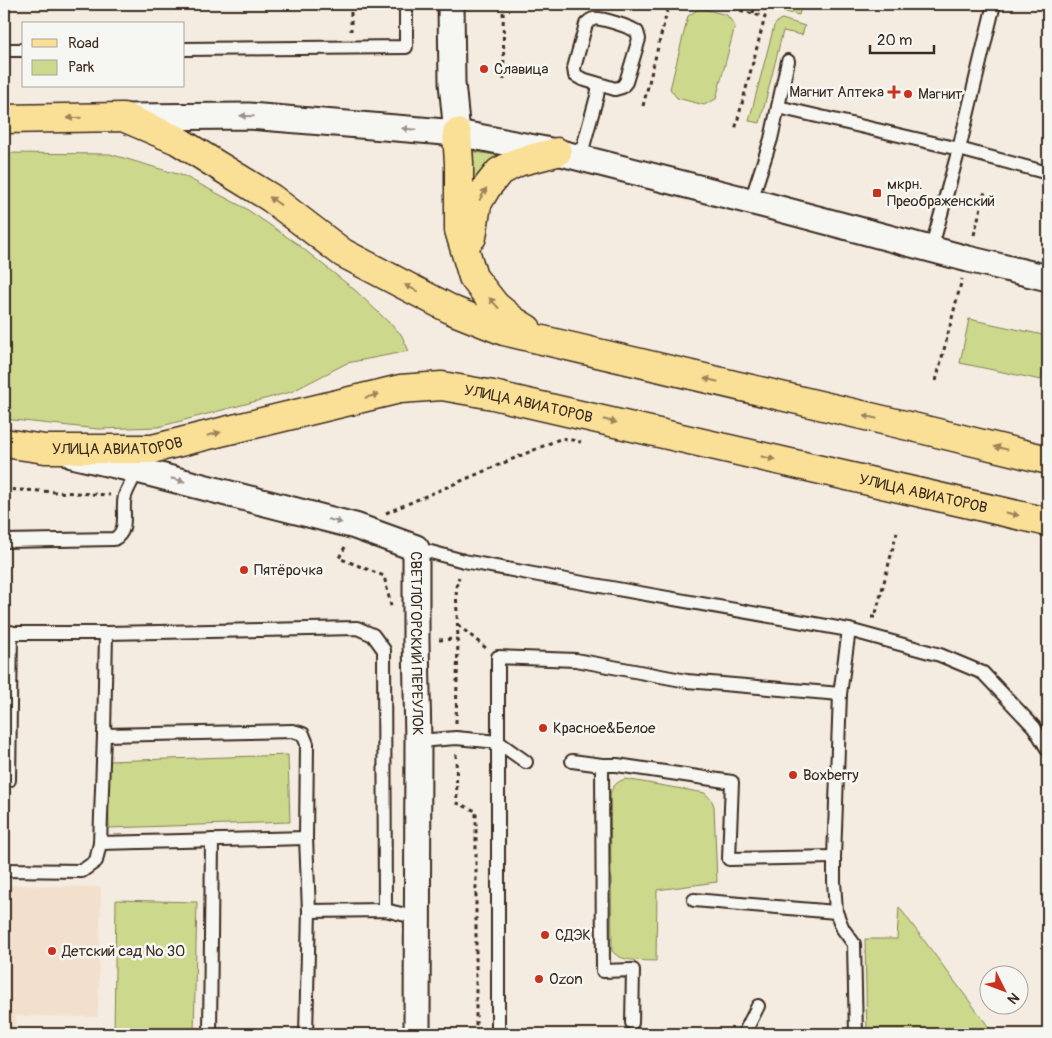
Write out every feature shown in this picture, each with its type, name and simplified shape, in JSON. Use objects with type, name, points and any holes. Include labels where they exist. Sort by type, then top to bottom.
[{"type":"main road","points":[[4,119],[123,117],[177,140],[271,198],[343,253],[454,311],[504,331],[1048,460]]},
{"type":"main road","points":[[457,133],[459,230],[473,277],[495,305],[514,321],[548,342]]},
{"type":"main road","points":[[468,258],[477,204],[487,187],[500,172],[518,162],[568,155]]},
{"type":"main road","name":"УЛИЦА АВИАТОРОВ","points":[[4,443],[45,448],[152,450],[400,390],[442,386],[493,394],[1048,522]]},
{"type":"street","points":[[451,4],[452,83],[457,133]]},
{"type":"street","points":[[123,117],[249,116],[457,133],[568,155],[751,201],[932,250],[1048,278]]},
{"type":"street","name":"СВЕТЛОГОРСКИЙ ПЕРЕУЛОК","points":[[45,448],[355,526],[416,548],[418,741],[417,1034]]},
{"type":"lane","points":[[185,49],[406,47],[406,4]]},
{"type":"lane","points":[[932,250],[994,4]]},
{"type":"lane","points":[[598,18],[632,28],[637,32],[638,39],[626,82],[622,87],[615,88],[599,84],[575,76],[574,68],[586,24],[591,19],[598,18]]},
{"type":"lane","points":[[4,50],[22,50]]},
{"type":"lane","points":[[751,201],[771,139],[788,61]]},
{"type":"lane","points":[[568,155],[597,96],[599,84]]},
{"type":"lane","points":[[778,107],[959,149],[1048,173]]},
{"type":"lane","points":[[4,541],[114,539],[119,536],[123,529],[125,496],[137,470]]},
{"type":"lane","points":[[416,548],[464,561],[849,630],[940,655],[983,673],[1034,727],[1048,750]]},
{"type":"lane","points":[[4,780],[9,780],[8,633],[357,628],[373,635],[384,650],[385,910]]},
{"type":"lane","points":[[849,630],[840,694],[834,881],[836,912],[843,929],[854,944],[856,1034]]},
{"type":"lane","points":[[4,870],[82,871],[96,861],[100,843],[106,633]]},
{"type":"lane","points":[[498,1034],[498,657],[576,660],[687,681],[840,694]]},
{"type":"lane","points":[[104,735],[293,731],[303,734],[307,744],[306,838],[308,910],[306,1034]]},
{"type":"lane","points":[[418,741],[456,738],[498,742],[526,762]]},
{"type":"lane","points":[[572,761],[617,765],[732,782],[729,859],[834,857]]},
{"type":"lane","points":[[602,765],[603,971],[632,970],[632,1023]]},
{"type":"lane","points":[[100,843],[306,838]]},
{"type":"lane","points":[[210,1034],[212,840]]},
{"type":"lane","points":[[694,900],[836,912]]},
{"type":"lane","points":[[308,910],[385,910],[418,918]]},
{"type":"lane","points":[[744,1034],[758,1006]]},
{"type":"path","points":[[351,4],[351,48]]},
{"type":"path","points":[[503,4],[504,82]]},
{"type":"path","points":[[643,106],[669,4]]},
{"type":"path","points":[[717,4],[766,17],[735,130]]},
{"type":"path","points":[[752,13],[755,4]]},
{"type":"path","points":[[974,236],[986,191]]},
{"type":"path","points":[[936,381],[963,276]]},
{"type":"path","points":[[392,613],[384,576],[339,558],[355,526],[562,438],[582,442]]},
{"type":"path","points":[[4,489],[125,496]]},
{"type":"path","points":[[875,618],[897,532]]},
{"type":"path","points":[[456,587],[458,624],[457,803],[476,811],[476,1034]]},
{"type":"path","points":[[458,624],[498,657]]},
{"type":"shaded area","name":"Детский сад № 30","points":[[4,885],[101,887],[98,1017],[16,1016],[15,1034],[4,1034]]},
{"type":"green space","points":[[758,4],[802,4],[799,15],[759,6]]},
{"type":"green space","points":[[700,8],[727,15],[735,26],[716,99],[704,105],[677,98],[670,89],[688,16]]},
{"type":"green space","points":[[782,19],[805,26],[802,35],[783,31],[760,123],[749,121],[774,26]]},
{"type":"green space","points":[[469,151],[508,157],[466,215]]},
{"type":"green space","points":[[4,153],[110,154],[184,176],[245,208],[296,243],[356,291],[401,334],[409,351],[347,363],[291,392],[158,427],[98,429],[4,419]]},
{"type":"green space","points":[[969,319],[1048,336],[1048,347],[1041,380],[960,363]]},
{"type":"green space","points":[[288,755],[290,822],[109,828],[107,761]]},
{"type":"green space","points":[[625,779],[705,793],[714,806],[717,882],[657,890],[656,961],[627,959],[616,955],[612,951],[610,794],[616,784]]},
{"type":"green space","points":[[116,900],[197,902],[194,1034],[114,1034]]},
{"type":"green space","points":[[899,907],[994,1034],[867,1034],[865,939],[897,939]]},
{"type":"place","name":"Славица","points":[[484,69]]},
{"type":"place","name":"Магнит Аптека","points":[[894,92]]},
{"type":"place","name":"Магнит","points":[[908,94]]},
{"type":"place","name":"мкрн. Преображенский","points":[[877,193]]},
{"type":"place","name":"Пятёрочка","points":[[244,570]]},
{"type":"place","name":"Красное&Белое","points":[[543,728]]},
{"type":"place","name":"Boxberry","points":[[793,775]]},
{"type":"place","name":"СДЭК","points":[[545,935]]},
{"type":"place","name":"Детский сад № 30","points":[[52,951]]},
{"type":"place","name":"Ozon","points":[[539,979]]}]
